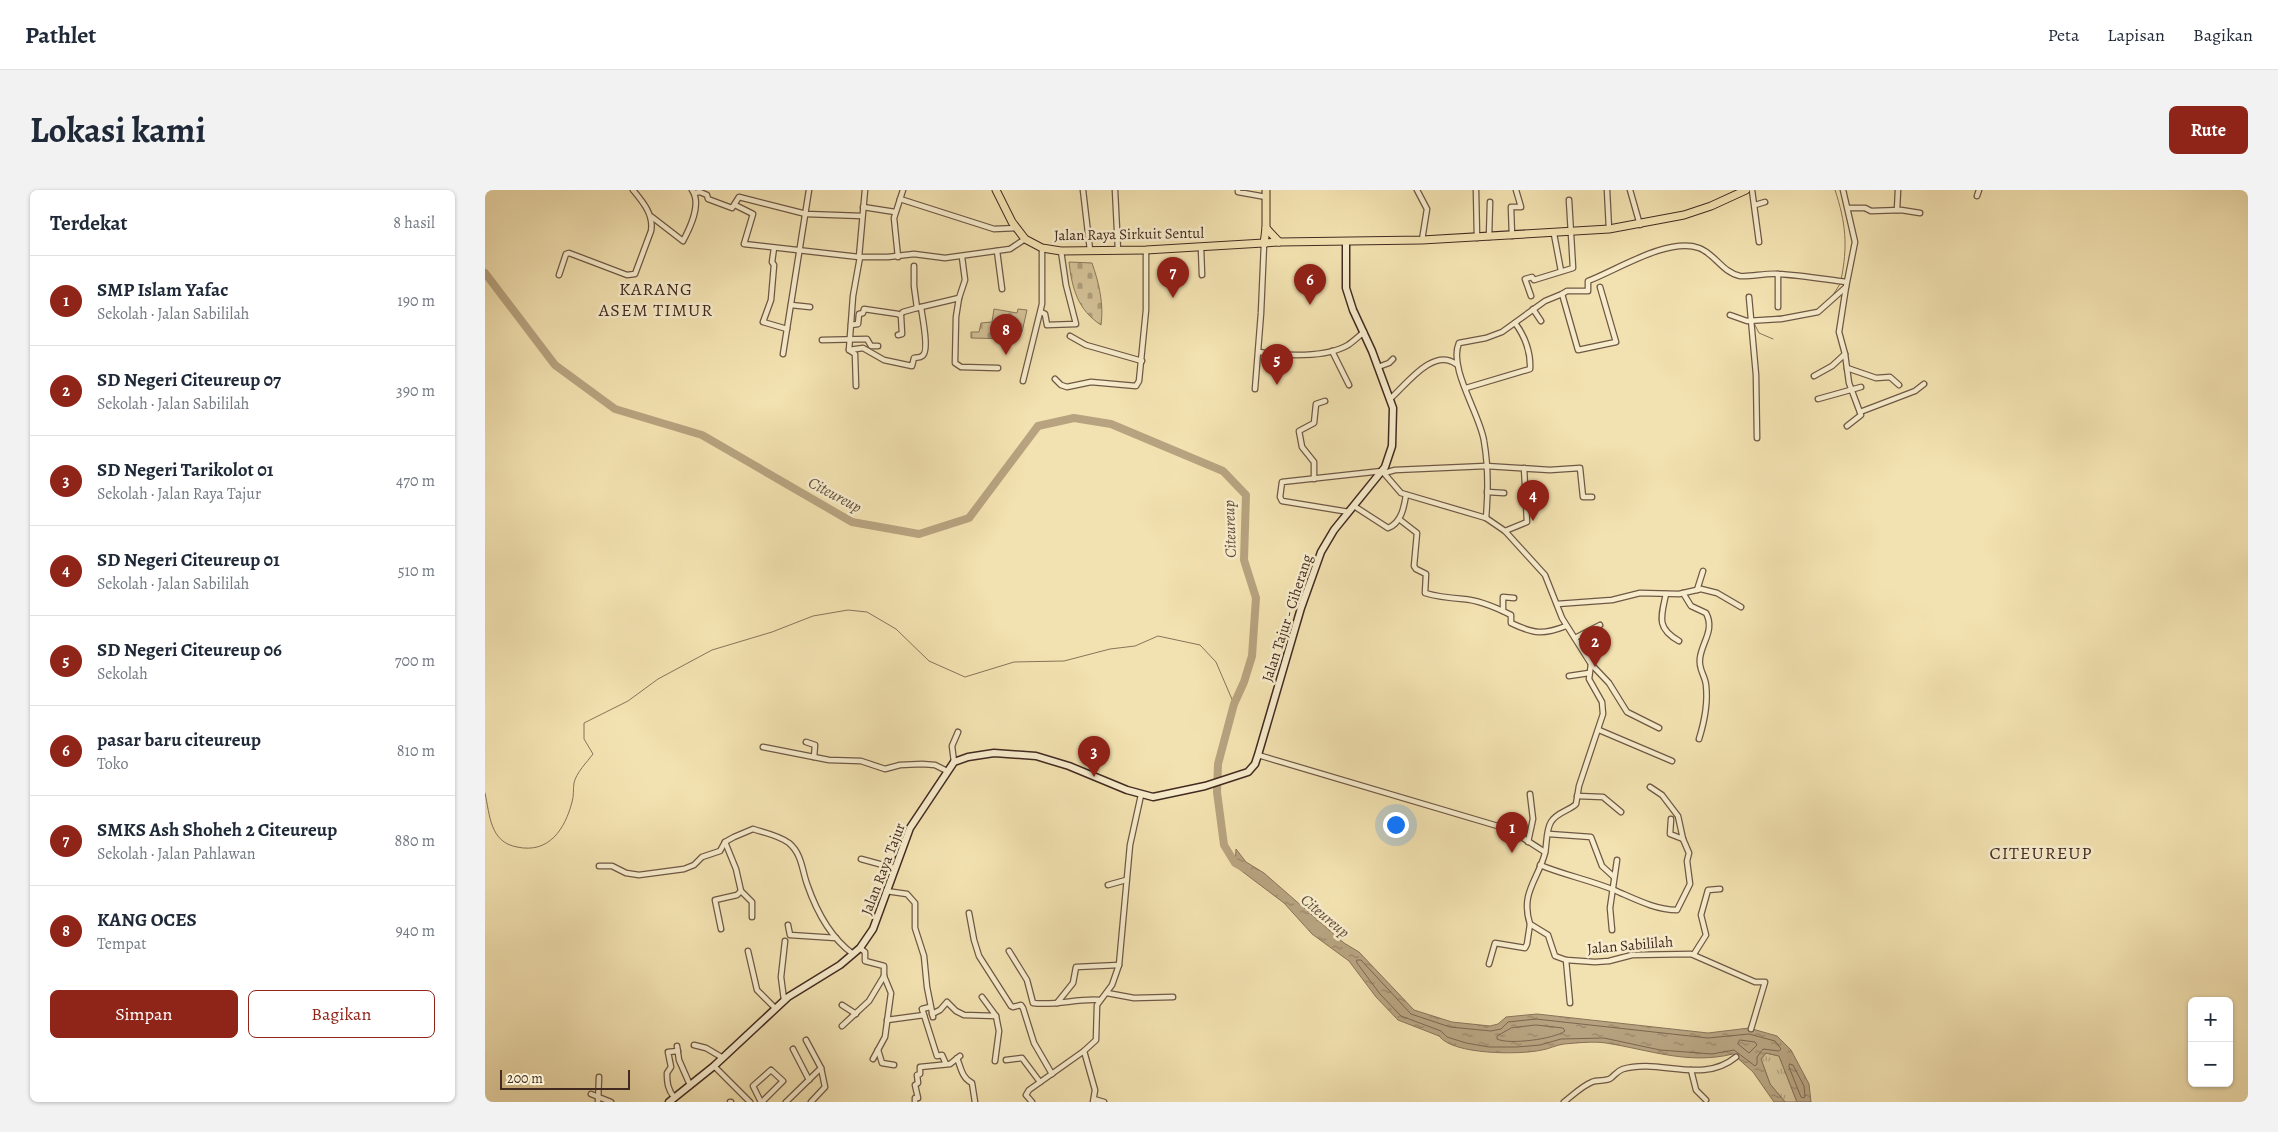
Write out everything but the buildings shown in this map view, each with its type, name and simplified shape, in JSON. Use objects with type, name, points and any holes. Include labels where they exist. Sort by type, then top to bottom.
[{"type":"main road","name":"Jalan Raya Sirkuit Sentul","points":[[996,190],[1025,239],[1042,248],[1061,251],[1201,248],[1279,242],[1477,238],[1609,230],[1696,212],[1746,190]]},
{"type":"main road","points":[[1264,244],[1266,194]]},
{"type":"main road","points":[[1266,228],[1279,242]]},
{"type":"main road","name":"Jalan Tajur - Ciherang","points":[[1141,795],[1153,797],[1168,795],[1205,786],[1248,772],[1255,764],[1313,572],[1328,540],[1383,472],[1385,467],[1392,446],[1394,418],[1390,399],[1346,288],[1346,242]]},
{"type":"main road","points":[[954,762],[994,752],[1036,756],[1069,766],[1141,795]]},
{"type":"main road","name":"Jalan Raya Tajur","points":[[672,1100],[723,1058],[784,1000],[861,948],[873,929],[910,828],[954,762]]},
{"type":"street","points":[[633,190],[651,216],[683,241],[696,204],[693,192],[703,193],[707,195],[708,199],[732,208],[739,197],[806,214],[862,216]]},
{"type":"street","points":[[783,354],[801,251],[809,190]]},
{"type":"street","points":[[849,350],[853,296],[860,257],[865,190]]},
{"type":"street","points":[[898,257],[894,218],[903,190]]},
{"type":"street","points":[[1083,190],[1090,250]]},
{"type":"street","points":[[1115,190],[1118,250]]},
{"type":"street","points":[[1238,190],[1238,192],[1266,194]]},
{"type":"street","points":[[1417,190],[1427,209],[1421,240]]},
{"type":"street","points":[[1476,190],[1477,238]]},
{"type":"street","points":[[1511,236],[1511,207],[1521,207],[1516,190]]},
{"type":"street","points":[[1607,190],[1609,230]]},
{"type":"street","points":[[1630,190],[1640,224]]},
{"type":"street","points":[[1752,190],[1759,242]]},
{"type":"street","points":[[1843,190],[1855,242],[1844,283],[1839,327],[1851,389],[1861,412],[1861,416],[1847,426]]},
{"type":"street","points":[[1897,210],[1898,190]]},
{"type":"street","points":[[1977,196],[1979,190]]},
{"type":"street","points":[[900,199],[994,229],[1017,228]]},
{"type":"street","points":[[1531,296],[1525,279],[1532,277],[1534,280],[1573,268],[1574,266],[1569,200]]},
{"type":"street","points":[[1489,237],[1490,202]]},
{"type":"street","points":[[1755,204],[1765,202]]},
{"type":"street","points":[[735,205],[753,214],[744,244],[774,248],[860,257],[898,257],[914,254],[939,258],[962,257],[978,252],[1014,248],[1025,239]]},
{"type":"street","points":[[863,207],[895,212]]},
{"type":"street","points":[[1848,208],[1920,213]]},
{"type":"street","points":[[559,275],[566,254],[569,252],[627,275],[634,275],[651,231],[651,216]]},
{"type":"street","points":[[1554,234],[1561,271]]},
{"type":"street","points":[[1255,389],[1259,351],[1264,244]]},
{"type":"street","points":[[1486,518],[1487,492],[1483,434],[1456,364],[1459,343],[1493,336],[1545,301],[1562,294],[1588,291],[1588,281],[1613,272],[1644,256],[1674,246],[1700,248],[1728,270],[1739,276],[1778,274],[1844,283]]},
{"type":"street","points":[[774,248],[771,262],[774,265],[771,300],[763,322],[787,329]]},
{"type":"street","points":[[1023,382],[1032,340],[1041,312],[1042,248]]},
{"type":"street","points":[[1201,248],[1202,275]]},
{"type":"street","points":[[1055,379],[1061,385],[1067,387],[1091,382],[1136,386],[1139,380],[1142,361],[1146,310],[1146,250]]},
{"type":"street","points":[[997,251],[1002,289]]},
{"type":"street","points":[[1041,312],[1045,314],[1047,325],[1074,326],[1076,324],[1066,285],[1061,251]]},
{"type":"street","points":[[962,257],[964,284],[959,298],[954,334],[955,363],[961,367],[997,368]]},
{"type":"street","points":[[849,350],[863,348],[884,360],[912,366],[914,358],[923,356],[926,345],[914,266]]},
{"type":"street","points":[[1778,274],[1778,307]]},
{"type":"street","points":[[1730,315],[1745,321],[1818,312],[1844,283]]},
{"type":"street","points":[[1562,294],[1578,350],[1616,342],[1600,287]]},
{"type":"street","points":[[851,325],[858,324],[859,314],[863,313],[864,309],[900,315],[903,312],[959,298]]},
{"type":"street","points":[[1749,298],[1753,320],[1757,438]]},
{"type":"street","points":[[791,305],[810,308]]},
{"type":"street","points":[[1533,309],[1541,321]]},
{"type":"street","points":[[898,334],[902,334],[900,315]]},
{"type":"street","points":[[1466,388],[1530,369],[1526,341],[1515,323]]},
{"type":"street","points":[[1259,351],[1288,353],[1330,349],[1348,343],[1364,332]]},
{"type":"street","points":[[1259,351],[1294,355],[1332,351],[1348,345],[1364,332]]},
{"type":"street","points":[[1070,336],[1086,345],[1142,361]]},
{"type":"street","points":[[822,340],[867,339],[870,345],[878,346]]},
{"type":"street","points":[[849,350],[855,354],[856,386]]},
{"type":"street","points":[[1332,351],[1349,385]]},
{"type":"street","points":[[1814,376],[1831,366],[1845,354]]},
{"type":"street","points":[[1378,367],[1389,363],[1393,359]]},
{"type":"street","points":[[1390,399],[1430,362],[1446,359],[1456,364]]},
{"type":"street","points":[[1847,368],[1876,378],[1890,377],[1899,385]]},
{"type":"street","points":[[1861,412],[1915,391],[1924,384]]},
{"type":"street","points":[[1818,399],[1861,387]]},
{"type":"street","points":[[1314,479],[1314,462],[1302,447],[1299,431],[1314,423],[1316,404],[1325,401]]},
{"type":"street","points":[[1349,512],[1281,500],[1280,491],[1284,481],[1395,470],[1486,466],[1580,468],[1583,497],[1592,497]]},
{"type":"street","points":[[1505,531],[1524,525],[1527,522],[1524,468]]},
{"type":"street","points":[[1383,472],[1398,490],[1406,495],[1486,518],[1505,531],[1545,575],[1566,626],[1591,664],[1609,683],[1627,712],[1659,728]]},
{"type":"street","points":[[1487,492],[1504,493]]},
{"type":"street","points":[[1354,506],[1388,528],[1399,519],[1404,510],[1406,495]]},
{"type":"street","points":[[1399,519],[1417,533],[1415,566],[1426,575],[1424,592],[1454,599],[1465,599],[1503,611],[1512,616],[1511,623],[1540,633],[1547,633],[1566,626]]},
{"type":"street","points":[[1697,590],[1703,571]]},
{"type":"street","points":[[1557,604],[1612,600],[1640,592],[1665,594],[1711,590],[1741,607]]},
{"type":"street","points":[[1683,593],[1691,606],[1706,613],[1710,630],[1700,660],[1701,672],[1706,684],[1704,724],[1699,739]]},
{"type":"street","points":[[1665,594],[1661,618],[1663,627],[1668,635],[1679,641]]},
{"type":"street","points":[[1503,611],[1503,597],[1514,598]]},
{"type":"street","points":[[1575,638],[1601,625]]},
{"type":"street","points":[[1489,964],[1495,943],[1525,948],[1529,924],[1526,903],[1527,893],[1545,852],[1552,821],[1558,814],[1575,806],[1604,708],[1600,697],[1590,683],[1589,673],[1591,664]]},
{"type":"street","points":[[1569,676],[1589,673]]},
{"type":"street","points":[[1599,730],[1672,761]]},
{"type":"street","points":[[954,762],[952,746],[958,732]]},
{"type":"street","points":[[806,742],[815,746],[814,758]]},
{"type":"street","points":[[763,747],[814,758],[855,760],[888,770],[900,765],[922,764],[935,765],[947,771]]},
{"type":"street","points":[[1258,755],[1501,827],[1519,834],[1545,852]]},
{"type":"street","points":[[1540,865],[1565,876],[1614,890],[1645,904],[1675,911],[1678,909],[1690,884],[1687,861],[1689,853],[1683,839],[1678,816],[1662,795],[1650,787]]},
{"type":"street","points":[[1528,842],[1533,819],[1530,794]]},
{"type":"street","points":[[1033,1102],[1026,1095],[1040,1082],[1084,1051],[1096,1040],[1097,1005],[1107,993],[1119,965],[1132,832],[1141,795]]},
{"type":"street","points":[[1577,796],[1603,797],[1621,812]]},
{"type":"street","points":[[1671,819],[1670,834],[1683,839]]},
{"type":"street","points":[[599,866],[612,866],[626,873],[639,875],[684,869],[694,865],[702,857],[720,851],[725,842],[753,828],[777,836],[789,843],[799,856],[811,895],[828,928],[853,954]]},
{"type":"street","points":[[1549,834],[1591,837],[1602,866],[1614,877]]},
{"type":"street","points":[[725,842],[736,869],[741,891],[752,902],[752,917]]},
{"type":"street","points":[[861,859],[894,868]]},
{"type":"street","points":[[1612,930],[1610,908],[1617,860]]},
{"type":"street","points":[[1108,885],[1127,880]]},
{"type":"street","points":[[1694,954],[1706,935],[1701,915],[1708,890],[1720,889]]},
{"type":"street","points":[[721,929],[715,900],[737,895],[741,891]]},
{"type":"street","points":[[886,891],[907,894],[915,903],[915,928],[926,964],[932,1015],[947,1002],[964,1015],[996,1016]]},
{"type":"street","points":[[969,913],[975,945],[981,959],[1011,1006],[1022,1006],[1032,1002],[1056,1004],[1084,998],[1100,1000]]},
{"type":"street","name":"Jalan Sabililah","points":[[1529,924],[1548,935],[1555,956],[1566,960],[1595,962],[1609,961],[1632,955],[1694,954],[1755,982],[1765,982],[1751,1029]]},
{"type":"street","points":[[788,925],[790,935],[836,938]]},
{"type":"street","points":[[784,1000],[781,977],[785,941]]},
{"type":"street","points":[[861,948],[865,952],[865,961],[883,965],[884,976],[891,990],[885,1037],[873,1059]]},
{"type":"street","points":[[748,951],[757,990],[775,1008]]},
{"type":"street","points":[[1009,951],[1025,977],[1032,1002]]},
{"type":"street","points":[[1566,960],[1570,1003]]},
{"type":"street","points":[[1056,1004],[1073,983],[1076,966],[1119,965]]},
{"type":"street","points":[[842,1026],[869,1002],[884,976]]},
{"type":"street","points":[[1107,993],[1134,998],[1173,997]]},
{"type":"street","points":[[982,997],[996,1016],[999,1031],[995,1061]]},
{"type":"street","points":[[842,1004],[856,1014]]},
{"type":"street","points":[[1022,1006],[1034,1043],[1052,1074]]},
{"type":"street","points":[[930,1007],[922,1009],[937,1056],[942,1054],[946,1064]]},
{"type":"street","points":[[887,1020],[924,1015]]},
{"type":"street","points":[[806,1040],[821,1068],[824,1088],[811,1102]]},
{"type":"street","points":[[694,1045],[706,1048],[723,1058]]},
{"type":"street","points":[[672,1100],[667,1083],[667,1073],[671,1067],[668,1052],[678,1048],[679,1060],[690,1085]]},
{"type":"street","points":[[793,1049],[809,1080]]},
{"type":"street","points":[[878,1050],[882,1063],[894,1065]]},
{"type":"street","points":[[1084,1051],[1095,1090],[1094,1101],[1104,1102]]},
{"type":"street","points":[[915,1102],[915,1098],[918,1098],[915,1085],[918,1083],[917,1075],[920,1074],[920,1068],[946,1064],[959,1057],[963,1075],[966,1080],[972,1083],[975,1102]]},
{"type":"street","points":[[1563,1102],[1589,1083],[1609,1080],[1621,1069],[1661,1067],[1680,1071],[1720,1067],[1735,1057]]},
{"type":"street","points":[[1006,1060],[1021,1058],[1040,1082]]},
{"type":"street","points":[[714,1066],[750,1102]]},
{"type":"street","points":[[786,1102],[821,1068]]},
{"type":"street","points":[[771,1070],[783,1081],[761,1102],[753,1086],[771,1070]]},
{"type":"street","points":[[1691,1070],[1695,1088],[1706,1100]]},
{"type":"street","points":[[598,1102],[599,1077]]},
{"type":"street","points":[[591,1094],[599,1095],[611,1102]]},
{"type":"green space","points":[[1069,262],[1092,263],[1100,294],[1102,309],[1101,325],[1087,313],[1077,298]]},
{"type":"green space","points":[[994,309],[1017,313],[1018,309],[1027,310],[1022,332],[1012,332],[1011,339],[971,338],[971,332],[979,332],[981,323],[992,322]]},
{"type":"green space","points":[[1766,1053],[1779,1056],[1797,1102],[1785,1102],[1770,1084],[1761,1059]]},
{"type":"water","points":[[1236,849],[1246,862],[1264,873],[1344,943],[1359,952],[1414,1010],[1452,1022],[1490,1026],[1498,1024],[1506,1017],[1537,1014],[1708,1033],[1749,1028],[1777,1036],[1791,1050],[1809,1084],[1811,1102],[1797,1102],[1779,1056],[1766,1053],[1761,1059],[1770,1084],[1785,1102],[1774,1102],[1753,1072],[1733,1054],[1700,1058],[1685,1057],[1596,1042],[1564,1044],[1532,1052],[1519,1053],[1487,1052],[1458,1047],[1439,1036],[1398,1020],[1376,997],[1349,961],[1312,934],[1284,903],[1235,866]]},
{"type":"waterway","points":[[1835,190],[1842,213],[1845,235],[1845,256],[1841,280]]},
{"type":"waterway","name":"Citeureup","points":[[485,273],[555,365],[615,409],[702,435],[852,522],[919,534],[969,518],[1038,426],[1074,418],[1111,424],[1223,471],[1246,495],[1244,560],[1256,598],[1252,656],[1244,682],[1234,704],[1218,764],[1217,792],[1224,845],[1235,863],[1244,868]]},
{"type":"waterway","points":[[1833,295],[1840,284]]},
{"type":"waterway","points":[[1760,318],[1790,315]]},
{"type":"waterway","points":[[1754,323],[1759,333],[1773,339]]},
{"type":"waterway","points":[[485,793],[490,819],[496,834],[501,840],[517,847],[528,848],[538,847],[547,843],[560,830],[565,821],[573,800],[575,779],[593,754],[584,739],[584,723],[628,701],[658,679],[712,650],[772,632],[813,616],[848,610],[867,612],[896,629],[929,661],[965,677],[1014,662],[1064,661],[1110,649],[1135,646],[1158,636],[1200,645],[1216,662],[1234,704]]},
{"type":"place","name":"SMKS Ash Shoheh 2 Citeureup","points":[[1173,298]]},
{"type":"place","name":"pasar baru citeureup","points":[[1310,305]]},
{"type":"place","name":"KANG OCES","points":[[1006,355]]},
{"type":"place","name":"SD Negeri Citeureup 06","points":[[1277,385]]},
{"type":"place","name":"SD Negeri Citeureup 01","points":[[1533,521]]},
{"type":"place","name":"SD Negeri Citeureup 07","points":[[1595,667]]},
{"type":"place","name":"SD Negeri Tarikolot 01","points":[[1094,777]]},
{"type":"place","name":"SMP Islam Yafac","points":[[1512,853]]},
{"type":"district","name":"KARANG ASEM TIMUR","points":[[656,299]]},
{"type":"district","name":"CITEUREUP","points":[[2041,853]]}]
